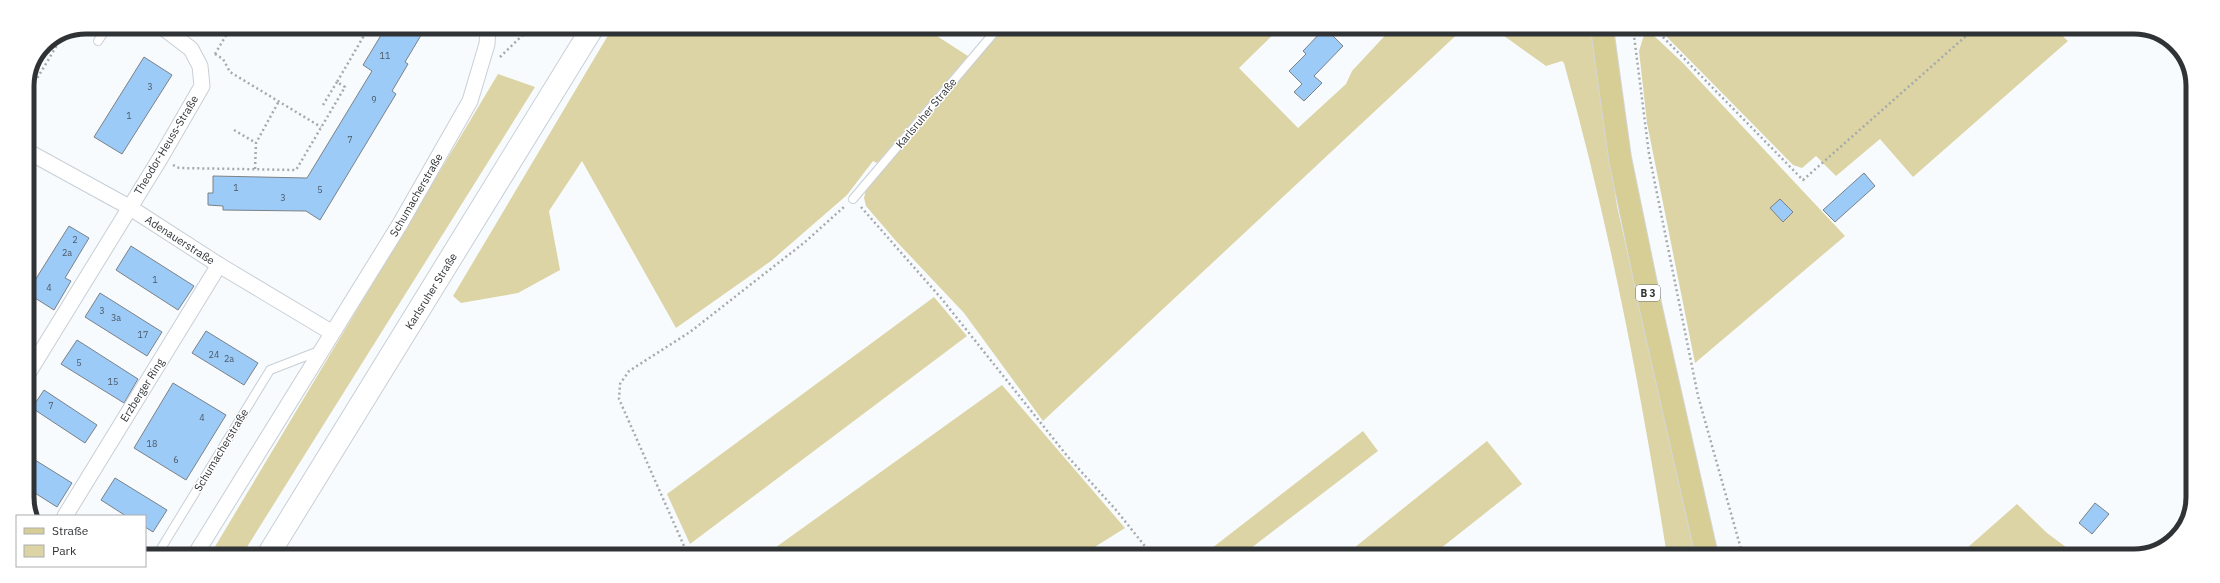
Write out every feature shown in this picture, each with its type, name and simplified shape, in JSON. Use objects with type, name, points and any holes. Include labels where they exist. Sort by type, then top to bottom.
[{"type":"main road","name":"Karlsruher Straße","points":[[272,549],[589,34]]},
{"type":"main road","name":"B 3","points":[[1603,34],[1622,166],[1652,313],[1705,549]]},
{"type":"street","name":"Theodor-Heuss-Straße","points":[[129,207],[161,157],[202,86],[200,66],[191,49],[171,34]]},
{"type":"street","name":"Schumacherstraße","points":[[199,549],[331,332],[400,224],[470,101],[484,54],[487,34]]},
{"type":"street","name":"Adenauerstraße","points":[[34,156],[129,207],[219,265],[331,332]]},
{"type":"street","points":[[34,363],[129,207]]},
{"type":"street","name":"Erzberger Ring","points":[[66,515],[219,265]]},
{"type":"lane","points":[[98,41],[102,34]]},
{"type":"lane","name":"Karlsruher Straße","points":[[853,198],[993,34]]},
{"type":"lane","name":"Schumacherstraße","points":[[161,549],[270,370],[319,352]]},
{"type":"path","points":[[200,66],[215,54],[227,34]]},
{"type":"path","points":[[323,105],[364,36],[361,34]]},
{"type":"path","points":[[484,54],[500,57],[524,34]]},
{"type":"path","points":[[1635,34],[1649,154],[1698,396],[1740,549]]},
{"type":"path","points":[[1659,34],[1803,180],[1968,34]]},
{"type":"path","points":[[34,83],[59,42]]},
{"type":"path","points":[[215,54],[222,59],[230,72],[321,127]]},
{"type":"path","points":[[161,157],[179,168],[296,170],[345,87],[337,82]]},
{"type":"path","points":[[255,169],[256,143],[279,101]]},
{"type":"path","points":[[234,130],[256,143]]},
{"type":"path","points":[[685,549],[619,399],[620,384],[629,371],[690,332],[805,242],[853,198],[941,298],[1068,457],[1116,510],[1147,549]]},
{"type":"green space","points":[[609,34],[934,34],[968,56],[877,163],[873,161],[847,195],[771,261],[676,328],[582,161],[549,211],[560,270],[518,293],[461,303],[453,296]]},
{"type":"green space","points":[[998,34],[1274,34],[1239,68],[1298,128],[1346,84],[1352,71],[1386,34],[1458,34],[1043,421],[964,313],[896,241],[866,206],[864,198],[866,189]]},
{"type":"green space","points":[[1501,34],[1592,34],[1617,206],[1693,549],[1666,549],[1623,308],[1610,246],[1580,124],[1564,63],[1562,61],[1546,66]]},
{"type":"green space","points":[[1652,34],[1682,62],[1845,236],[1695,363],[1647,123],[1639,51],[1644,35]]},
{"type":"green space","points":[[1664,34],[2060,34],[2068,41],[1913,177],[1880,139],[1836,176],[1816,156],[1802,168],[1793,165]]},
{"type":"green space","points":[[498,74],[535,87],[246,549],[214,549]]},
{"type":"green space","points":[[934,297],[967,336],[690,544],[667,494]]},
{"type":"green space","points":[[1002,385],[1125,528],[1092,549],[773,549]]},
{"type":"green space","points":[[1363,431],[1378,451],[1250,549],[1211,549]]},
{"type":"green space","points":[[1487,441],[1522,484],[1440,549],[1353,549]]},
{"type":"green space","points":[[2017,504],[2047,533],[2069,549],[1966,549]]},
{"type":"building","points":[[382,34],[422,34],[405,62],[408,64],[392,91],[396,94],[320,220],[306,211],[223,210],[223,206],[208,205],[208,193],[213,193],[213,176],[307,178],[372,71],[363,65]]},
{"type":"building","points":[[1319,34],[1331,34],[1343,46],[1314,76],[1322,83],[1304,101],[1294,92],[1302,84],[1289,71],[1306,54],[1303,51]]},
{"type":"building","points":[[144,57],[172,75],[122,154],[94,137]]},
{"type":"building","points":[[1864,173],[1875,186],[1835,222],[1823,210]]},
{"type":"building","points":[[1780,199],[1793,212],[1783,222],[1770,208]]},
{"type":"building","points":[[69,226],[89,238],[65,278],[71,281],[54,310],[34,297],[34,282]]},
{"type":"building","points":[[131,246],[194,286],[178,310],[116,270]]},
{"type":"building","points":[[100,293],[162,332],[147,356],[85,317]]},
{"type":"building","points":[[206,331],[258,363],[244,385],[192,353]]},
{"type":"building","points":[[77,340],[138,379],[124,403],[61,364]]},
{"type":"building","points":[[173,383],[226,415],[186,480],[134,448]]},
{"type":"building","points":[[44,390],[97,425],[85,443],[34,409],[34,405]]},
{"type":"building","points":[[34,459],[72,483],[57,507],[34,492]]},
{"type":"building","points":[[115,478],[167,510],[153,532],[146,528],[146,515],[124,515],[101,500]]},
{"type":"building","points":[[2095,503],[2109,514],[2092,534],[2079,523]]}]
